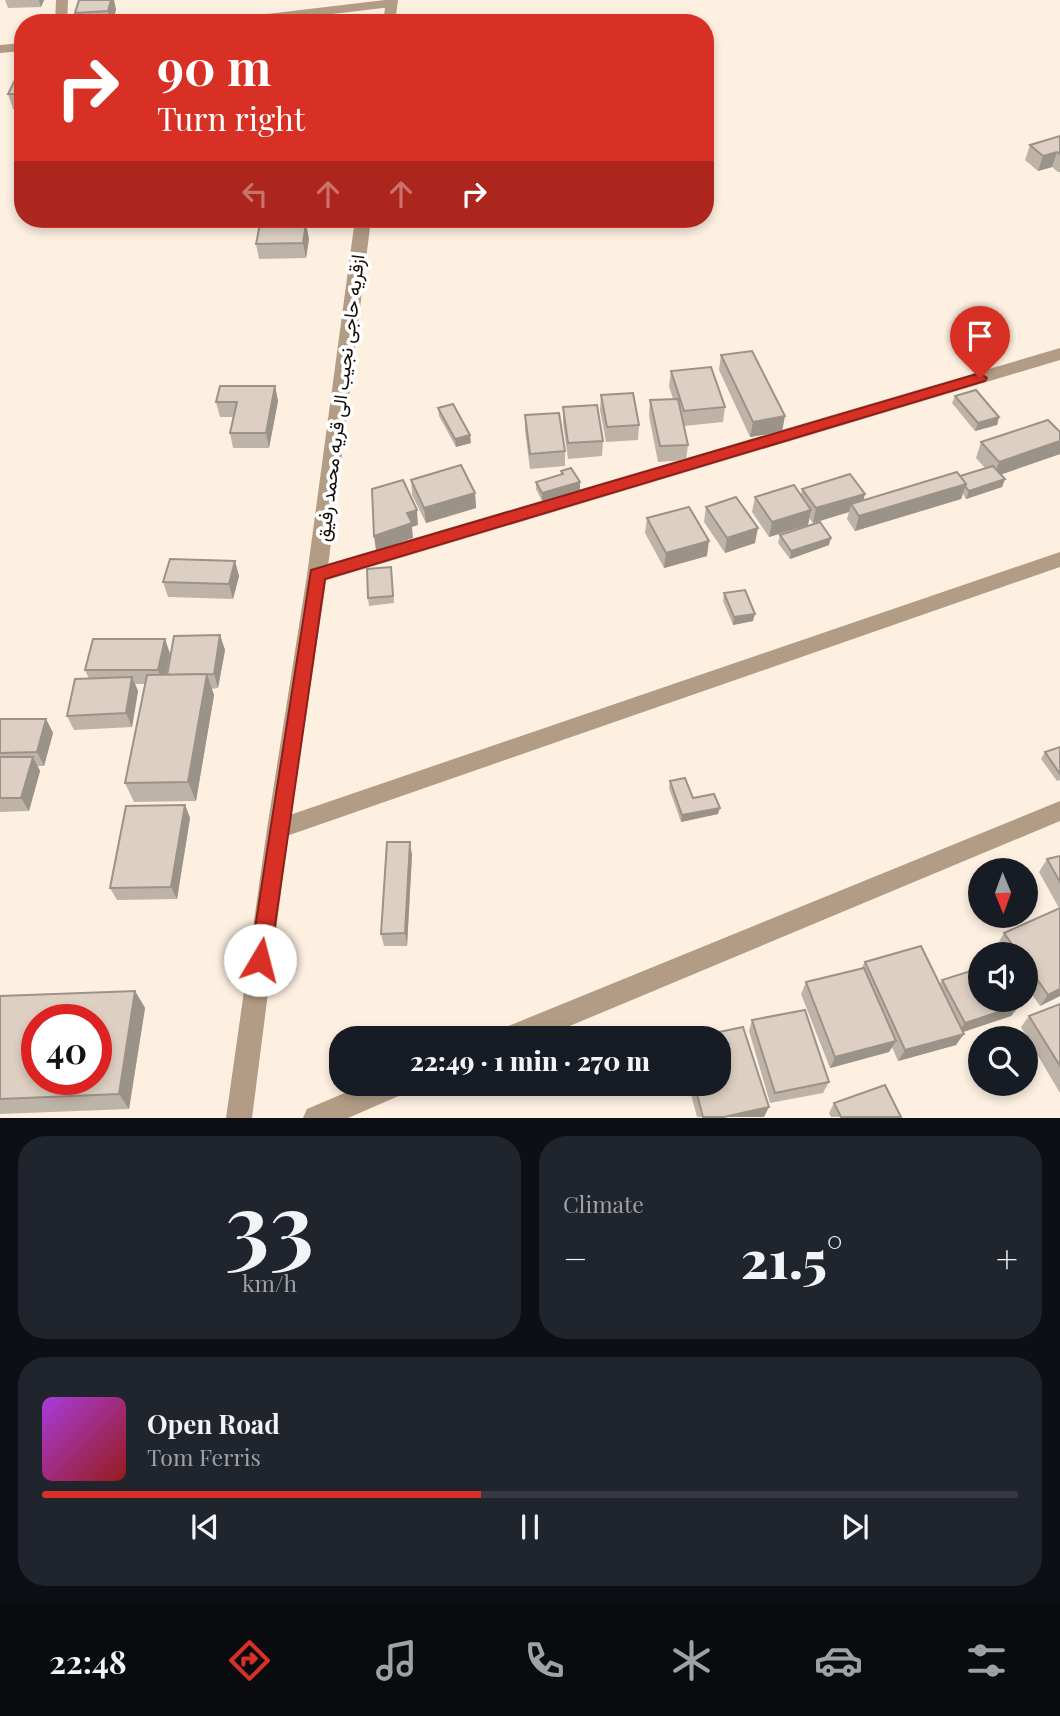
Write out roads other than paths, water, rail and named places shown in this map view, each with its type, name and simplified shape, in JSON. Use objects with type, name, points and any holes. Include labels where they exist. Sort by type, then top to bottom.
[{"type":"street","points":[[293,14],[391,1]]},
{"type":"street","points":[[0,63],[4,49]]},
{"type":"street","name":"ازقریه حاجی نجیب الی قریه محمد رفیق","points":[[239,1118],[278,829],[317,575],[362,228]]},
{"type":"street","points":[[317,575],[1060,354]]},
{"type":"street","points":[[278,829],[1060,559]]},
{"type":"street","points":[[539,1026],[1060,811]]},
{"type":"street","points":[[316,1118],[368,1096]]}]
